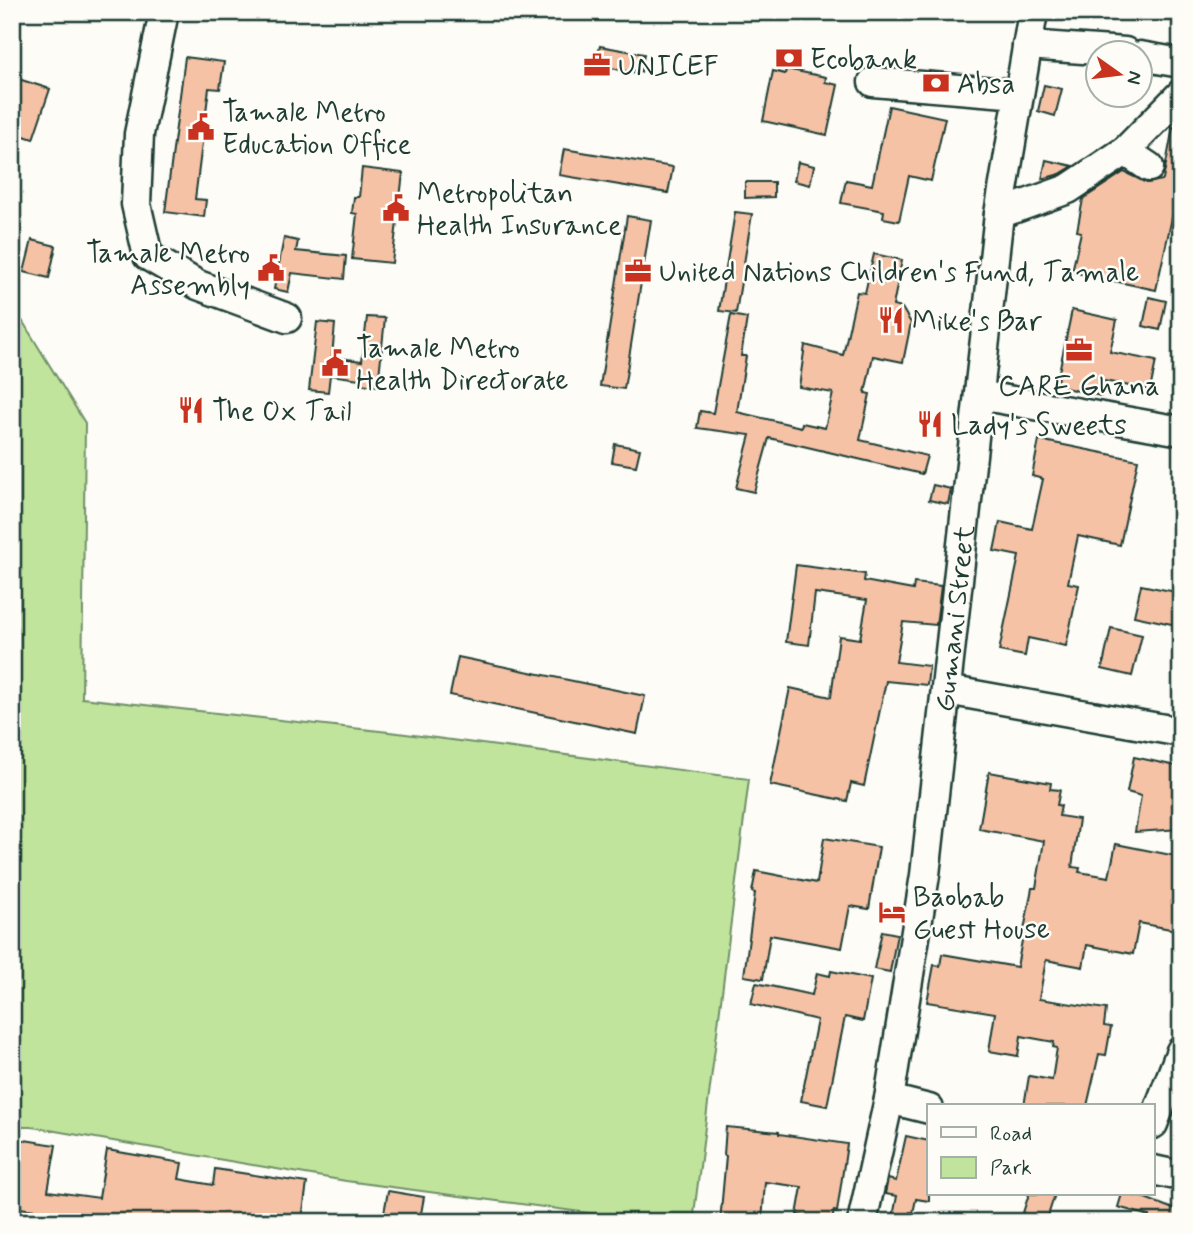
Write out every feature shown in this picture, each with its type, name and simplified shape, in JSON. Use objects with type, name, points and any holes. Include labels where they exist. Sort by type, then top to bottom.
[{"type":"street","points":[[164,12],[139,134],[136,204],[148,256],[198,285],[287,318]]},
{"type":"street","name":"Gumani Street","points":[[862,1222],[889,1099],[925,875],[999,214],[1033,12]]},
{"type":"street","points":[[1027,45],[1084,49]]},
{"type":"street","points":[[1154,58],[1181,63]]},
{"type":"street","points":[[873,82],[1019,94]]},
{"type":"street","points":[[999,214],[1068,189],[1125,151],[1181,94]]},
{"type":"street","points":[[1125,151],[1149,167]]},
{"type":"street","points":[[979,395],[1181,431]]},
{"type":"street","points":[[947,690],[1181,732]]},
{"type":"street","points":[[1154,1121],[1181,1051]]},
{"type":"street","points":[[889,1099],[927,1108]]},
{"type":"street","points":[[1154,1170],[1181,1176]]},
{"type":"green space","points":[[12,304],[85,423],[82,698],[398,733],[749,779],[693,1222],[657,1222],[346,1181],[32,1127],[12,1127]]},
{"type":"building","points":[[600,46],[644,54],[641,72],[634,70],[633,73],[595,64]]},
{"type":"building","points":[[185,57],[224,62],[220,89],[209,88],[195,199],[206,200],[204,217],[165,212]]},
{"type":"building","points":[[786,69],[826,77],[825,82],[838,85],[827,135],[763,121],[773,71],[785,74]]},
{"type":"building","points":[[12,77],[50,89],[33,139],[12,132]]},
{"type":"building","points":[[1044,85],[1062,89],[1055,116],[1038,111]]},
{"type":"building","points":[[889,106],[945,118],[931,181],[909,176],[899,221],[883,218],[884,211],[841,203],[846,180],[872,185]]},
{"type":"building","points":[[1173,127],[1181,128],[1181,177],[1156,290],[1072,272],[1081,232],[1077,231],[1083,199],[1124,172],[1147,183],[1163,180]]},
{"type":"building","points":[[564,149],[673,167],[668,193],[559,175]]},
{"type":"building","points":[[1046,160],[1073,166],[1060,174],[1042,179]]},
{"type":"building","points":[[798,162],[814,166],[810,185],[794,181]]},
{"type":"building","points":[[362,168],[403,173],[392,263],[352,259],[357,214],[352,213],[354,197],[359,197]]},
{"type":"building","points":[[745,182],[774,182],[774,197],[745,198]]},
{"type":"building","points":[[735,212],[752,214],[736,313],[719,311]]},
{"type":"building","points":[[627,216],[651,220],[624,389],[600,386]]},
{"type":"building","points":[[284,238],[298,241],[296,251],[346,256],[344,279],[292,273],[288,292],[274,289]]},
{"type":"building","points":[[32,240],[56,246],[49,278],[24,272]]},
{"type":"building","points":[[874,254],[902,260],[893,306],[902,308],[911,323],[903,362],[873,356],[865,393],[870,394],[860,440],[927,456],[922,474],[769,438],[754,492],[736,488],[750,435],[697,428],[700,411],[713,413],[731,315],[747,318],[741,356],[746,356],[737,412],[801,427],[802,423],[825,428],[833,393],[799,387],[805,345],[843,355],[857,292],[865,293]]},
{"type":"building","points":[[1149,297],[1166,301],[1160,330],[1143,326]]},
{"type":"building","points":[[1072,310],[1117,320],[1110,352],[1156,361],[1150,390],[1104,381],[1101,396],[1056,386]]},
{"type":"building","points":[[367,317],[385,318],[378,386],[359,384],[360,379],[330,375],[328,392],[309,390],[317,322],[335,324],[332,357],[362,361]]},
{"type":"building","points":[[1039,440],[1138,460],[1120,545],[1078,536],[1068,583],[1079,585],[1066,646],[1028,638],[1025,656],[999,651],[1019,556],[994,551],[1000,522],[1032,529],[1043,479],[1032,476]]},
{"type":"building","points":[[615,444],[640,449],[636,466],[612,462]]},
{"type":"building","points":[[933,485],[951,489],[948,504],[929,500]]},
{"type":"building","points":[[796,565],[865,574],[864,581],[913,590],[914,583],[941,586],[936,625],[903,622],[896,662],[929,666],[927,685],[886,681],[864,786],[851,783],[847,801],[770,785],[790,688],[831,697],[839,636],[860,639],[867,600],[815,593],[809,645],[786,642]]},
{"type":"building","points":[[1141,585],[1181,593],[1181,626],[1134,616]]},
{"type":"building","points":[[1111,628],[1142,635],[1132,676],[1102,669]]},
{"type":"building","points":[[458,657],[645,696],[637,734],[450,695]]},
{"type":"building","points":[[1134,757],[1181,767],[1181,829],[1135,832],[1141,796],[1127,792]]},
{"type":"building","points":[[989,772],[1051,783],[1050,789],[1060,790],[1057,805],[1061,806],[1059,816],[1079,819],[1072,867],[1080,868],[1079,872],[1109,877],[1116,844],[1181,857],[1181,931],[1139,923],[1133,954],[1087,945],[1083,967],[1046,960],[1039,999],[1106,1009],[1104,1026],[1111,1027],[1106,1055],[1099,1054],[1087,1104],[1024,1104],[1029,1076],[1052,1080],[1057,1048],[1053,1047],[1054,1042],[1021,1036],[1018,1056],[989,1051],[995,1013],[927,1002],[934,965],[940,966],[942,954],[1017,967],[1044,841],[979,829]]},
{"type":"building","points":[[824,838],[879,847],[869,909],[850,906],[842,948],[770,935],[763,979],[744,976],[756,871],[817,883]]},
{"type":"building","points":[[882,931],[897,934],[890,972],[874,969]]},
{"type":"building","points":[[831,971],[871,979],[863,1021],[845,1017],[827,1106],[801,1101],[817,1020],[751,1004],[756,983],[812,995],[817,973],[830,976]]},
{"type":"building","points":[[726,1127],[779,1132],[847,1144],[837,1212],[834,1211],[832,1220],[797,1215],[802,1187],[765,1182],[762,1222],[720,1222]]},
{"type":"building","points":[[906,1136],[927,1141],[929,1201],[916,1199],[908,1222],[892,1222],[897,1196],[885,1194],[888,1179],[896,1181]]},
{"type":"building","points":[[12,1138],[56,1145],[48,1191],[99,1198],[107,1150],[182,1163],[179,1179],[213,1185],[215,1169],[307,1183],[302,1219],[270,1214],[269,1222],[125,1222],[111,1219],[111,1222],[95,1222],[96,1218],[12,1207]]},
{"type":"building","points":[[388,1191],[424,1197],[420,1219],[384,1213]]},
{"type":"building","points":[[1028,1196],[1054,1196],[1046,1222],[1020,1222]]},
{"type":"building","points":[[1121,1196],[1145,1198],[1181,1212],[1181,1222],[1147,1222],[1149,1216],[1118,1207]]},
{"type":"place","name":"Ecobank","points":[[789,58]]},
{"type":"place","name":"UNICEF","points":[[597,65]]},
{"type":"place","name":"Absa","points":[[936,83]]},
{"type":"place","name":"Tamale Metro Education Office","points":[[201,127]]},
{"type":"place","name":"Metropolitan Health Insurance","points":[[396,208]]},
{"type":"place","name":"Tamale Metro Assembly","points":[[271,268]]},
{"type":"place","name":"United Nations Children's Fund, Tamale","points":[[638,271]]},
{"type":"place","name":"Mike's Bar","points":[[891,320]]},
{"type":"place","name":"CARE Ghana","points":[[1079,350]]},
{"type":"place","name":"Tamale Metro Health Directorate","points":[[335,363]]},
{"type":"place","name":"The Ox Tail","points":[[191,410]]},
{"type":"place","name":"Lady's Sweets","points":[[930,424]]},
{"type":"place","name":"Baobab Guest House","points":[[892,912]]}]
